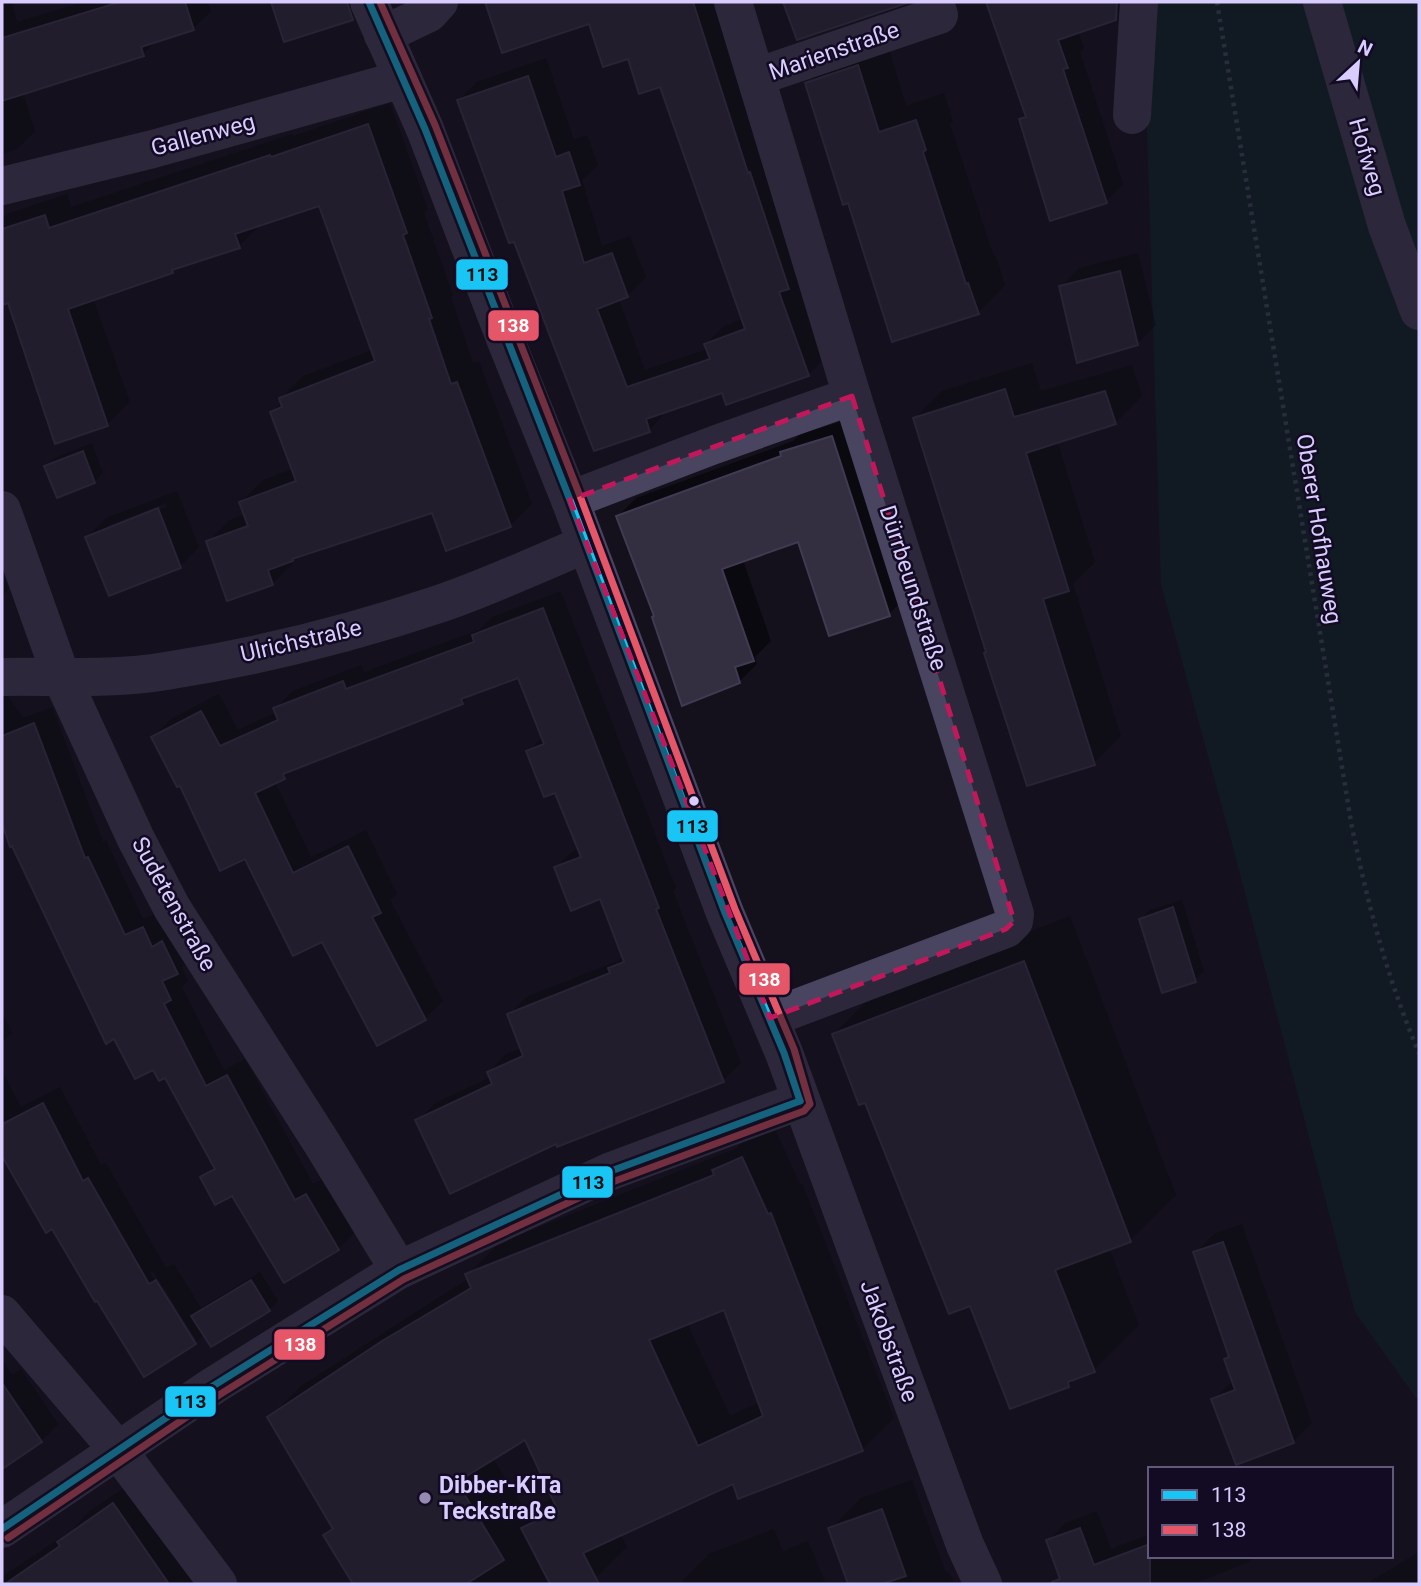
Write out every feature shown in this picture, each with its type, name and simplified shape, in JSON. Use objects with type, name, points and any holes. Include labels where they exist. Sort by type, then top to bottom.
[{"type":"street","points":[[376,18],[420,19],[439,2]]},
{"type":"street","name":"Dürrbeundstraße","points":[[733,2],[852,397],[1014,915],[1014,921],[1006,929],[931,941],[769,1018]]},
{"type":"street","name":"Marienstraße","points":[[756,77],[939,15],[935,2]]},
{"type":"street","points":[[1132,115],[1139,2]]},
{"type":"street","name":"Hofweg","points":[[1322,2],[1387,226],[1419,311]]},
{"type":"street","name":"Jakobstraße","points":[[376,18],[425,129],[570,500],[725,913],[769,1018],[965,1545],[983,1584]]},
{"type":"street","name":"Gallenweg","points":[[2,186],[153,149],[402,79]]},
{"type":"street","points":[[570,500],[852,397]]},
{"type":"street","name":"Sudetenstraße","points":[[2,510],[61,676],[136,839],[172,908],[399,1270]]},
{"type":"street","name":"Ulrichstraße","points":[[2,677],[124,675],[165,671],[313,641],[438,604],[586,544]]},
{"type":"street","points":[[2,1529],[240,1368],[399,1270],[611,1171],[800,1101]]},
{"type":"street","points":[[2,1314],[117,1449],[218,1584]]},
{"type":"path","name":"Oberer Hofhauweg","points":[[1217,2],[1351,822],[1375,930],[1392,985],[1419,1053]]},
{"type":"highlighted area","points":[[852,396],[1014,921],[1006,929],[770,1018],[570,500]]},
{"type":"green space","points":[[1150,2],[1419,2],[1419,1402],[1355,1312],[1161,584],[1145,64]]},
{"type":"building","points":[[120,2],[185,2],[194,30],[141,47],[144,56],[2,101],[2,38]]},
{"type":"building","points":[[271,2],[347,2],[353,20],[284,42]]},
{"type":"building","points":[[485,2],[693,2],[789,289],[779,292],[809,376],[726,405],[722,393],[646,419],[650,432],[594,451],[514,242],[509,243],[457,100],[528,76],[556,157],[569,152],[580,185],[562,191],[584,263],[612,253],[628,297],[597,309],[627,387],[710,359],[704,344],[745,329],[660,87],[639,94],[628,59],[603,67],[589,24],[502,53]]},
{"type":"building","points":[[783,2],[910,2],[797,40]]},
{"type":"building","points":[[986,2],[1117,2],[1116,20],[1058,40],[1068,68],[1063,69],[1107,203],[1050,221],[1019,119],[1026,117]]},
{"type":"building","points":[[858,65],[879,132],[916,120],[926,150],[923,152],[966,284],[968,283],[979,314],[892,342],[848,203],[843,205],[805,83]]},
{"type":"building","points":[[368,124],[407,233],[403,235],[432,318],[429,319],[451,384],[457,382],[511,527],[446,551],[432,513],[292,559],[293,561],[268,570],[273,585],[227,601],[206,541],[248,526],[239,502],[296,481],[270,412],[282,407],[279,398],[375,361],[319,206],[235,234],[240,248],[68,309],[108,426],[55,444],[8,303],[2,305],[2,229],[45,215],[49,228]]},
{"type":"building","points":[[1120,271],[1138,345],[1077,363],[1059,286]]},
{"type":"building","points":[[1005,389],[1014,417],[1105,391],[1116,424],[1026,453],[1069,591],[1043,599],[1095,765],[1027,786],[913,418]]},
{"type":"building","points":[[832,436],[890,616],[829,636],[798,542],[722,569],[754,661],[735,667],[740,683],[682,706],[652,617],[654,616],[616,516],[781,456],[780,452]]},
{"type":"building","points":[[83,451],[95,483],[57,498],[44,466]]},
{"type":"building","points":[[158,508],[181,568],[109,596],[85,537]]},
{"type":"building","points":[[543,608],[724,1082],[557,1147],[556,1144],[450,1194],[415,1120],[492,1084],[487,1072],[523,1056],[507,1014],[610,973],[608,968],[624,962],[600,899],[571,911],[554,867],[581,857],[555,793],[544,797],[526,751],[544,744],[518,678],[461,699],[463,704],[283,774],[285,779],[255,793],[293,873],[348,846],[381,913],[372,917],[426,1020],[377,1046],[322,942],[293,956],[245,859],[220,871],[180,786],[177,787],[151,737],[201,711],[220,746],[278,720],[273,708],[343,681],[346,689],[474,642],[472,635]]},
{"type":"building","points":[[34,723],[85,858],[88,857],[125,935],[143,927],[152,947],[162,941],[178,974],[162,981],[171,1000],[164,1004],[206,1086],[227,1075],[295,1200],[306,1194],[339,1250],[284,1283],[232,1196],[215,1205],[200,1177],[215,1169],[165,1078],[159,1081],[153,1070],[135,1079],[114,1039],[106,1044],[12,846],[10,847],[2,823],[2,736]]},
{"type":"building","points":[[1173,907],[1196,982],[1162,993],[1139,919]]},
{"type":"building","points":[[1024,961],[1131,1242],[1055,1270],[1095,1372],[1068,1382],[1069,1387],[1010,1409],[970,1306],[949,1314],[865,1103],[859,1105],[832,1034]]},
{"type":"building","points":[[43,1103],[83,1181],[88,1178],[149,1284],[156,1280],[196,1344],[144,1377],[52,1229],[46,1233],[2,1156],[2,1124]]},
{"type":"building","points":[[742,1157],[768,1214],[771,1213],[863,1451],[738,1499],[733,1484],[583,1553],[599,1584],[550,1584],[521,1528],[558,1511],[525,1440],[457,1482],[504,1560],[466,1584],[353,1584],[323,1535],[333,1529],[267,1417],[382,1341],[471,1288],[465,1274],[714,1175],[712,1170]],"holes":[[[724,1310],[763,1416],[698,1446],[649,1340]]]},
{"type":"building","points":[[1223,1242],[1294,1443],[1236,1465],[1211,1399],[1235,1390],[1224,1359],[1229,1357],[1193,1252]]},
{"type":"building","points":[[251,1280],[270,1311],[211,1347],[191,1316]]},
{"type":"building","points":[[2,1383],[42,1442],[2,1469]]},
{"type":"building","points":[[113,1503],[169,1584],[5,1584],[60,1546],[57,1542]]},
{"type":"building","points":[[882,1509],[906,1576],[882,1584],[848,1584],[828,1528]]},
{"type":"building","points":[[1080,1528],[1094,1565],[1148,1545],[1150,1584],[1052,1584],[1060,1579],[1046,1540]]},
{"type":"transit line","name":"113","points":[[369,2],[425,129],[570,500],[725,913],[784,1053],[800,1101]]},
{"type":"transit line","name":"138","points":[[8,1538],[219,1395],[404,1279],[615,1181],[804,1111],[810,1104],[794,1049],[735,909],[580,496],[435,125],[380,2]]},
{"type":"transit line","name":"113","points":[[2,1529],[213,1386],[399,1270],[611,1171],[800,1101]]},
{"type":"place","name":"Dibber-KiTa Teckstraße","points":[[425,1498]]}]
